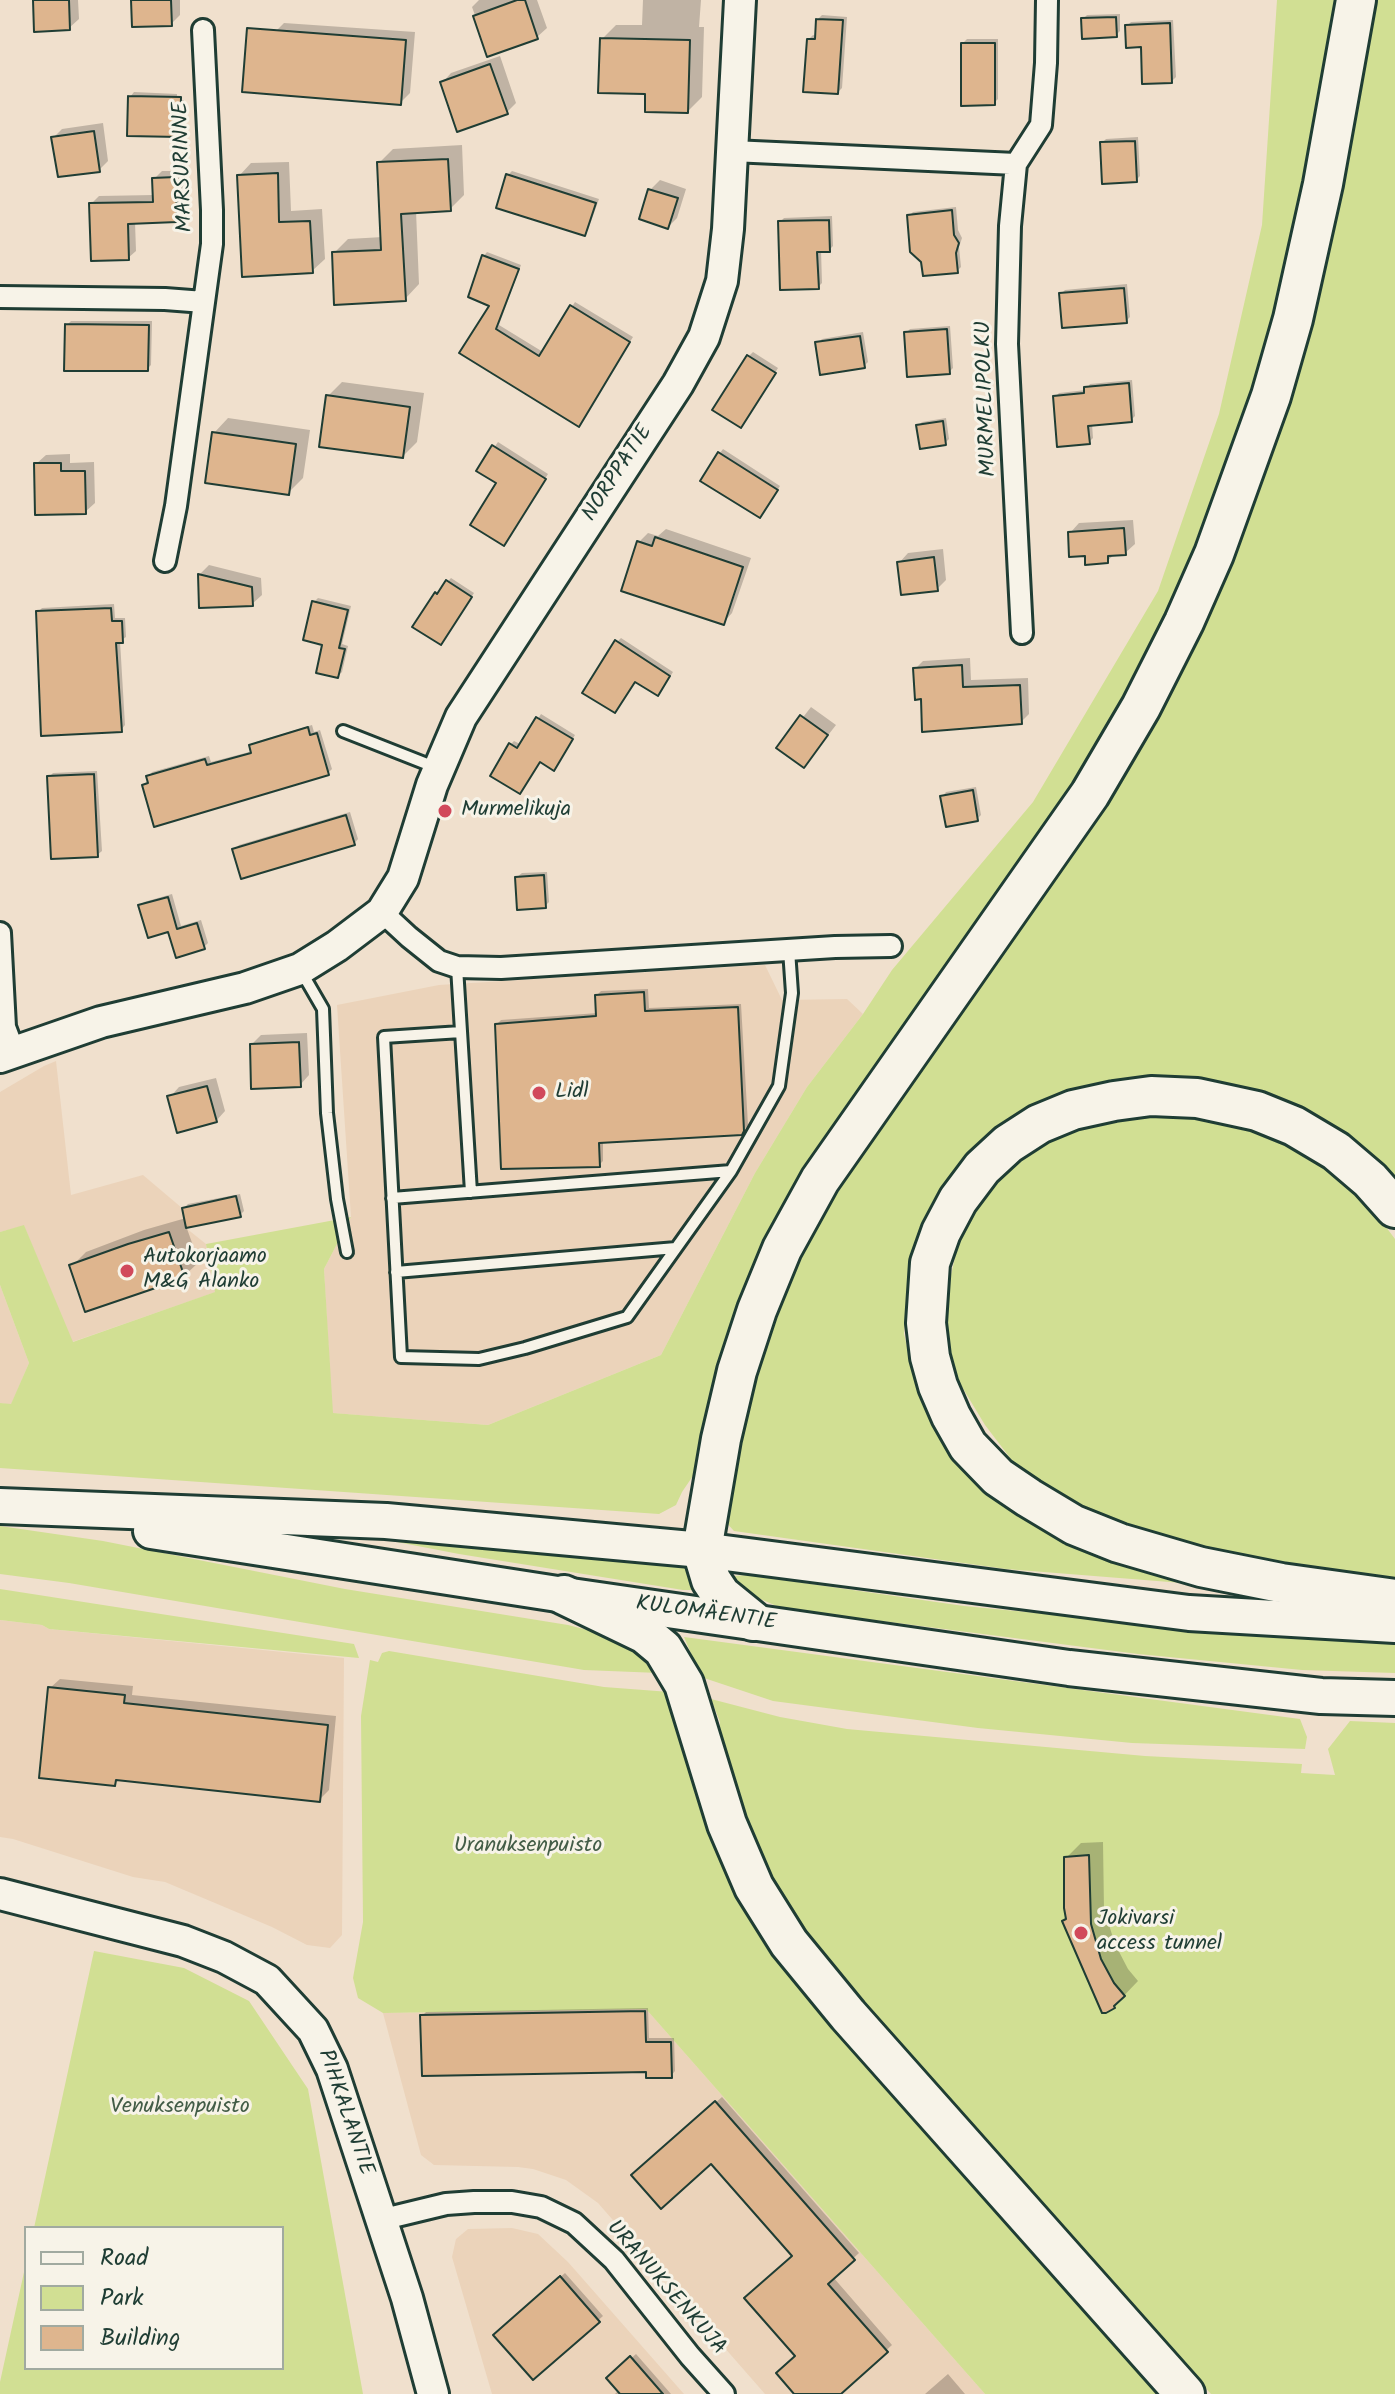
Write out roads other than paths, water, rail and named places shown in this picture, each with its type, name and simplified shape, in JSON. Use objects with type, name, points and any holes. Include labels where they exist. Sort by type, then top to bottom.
[{"type":"highway","points":[[753,1621],[721,1595],[711,1580],[702,1550],[721,1439],[737,1371],[757,1310],[782,1249],[820,1180],[1090,794],[1141,707],[1184,622],[1214,554],[1271,396],[1293,319],[1323,184],[1356,0]]},
{"type":"highway","points":[[1395,1208],[1370,1180],[1336,1151],[1294,1126],[1257,1111],[1197,1098],[1151,1096],[1073,1110],[1039,1124],[1008,1144],[982,1168],[958,1200],[941,1232],[930,1263],[926,1323],[930,1357],[938,1386],[968,1446],[998,1477],[1051,1512],[1119,1543],[1201,1567],[1281,1583],[1395,1599]]},
{"type":"highway","points":[[564,1595],[645,1634],[663,1649],[684,1684],[727,1824],[754,1887],[789,1943],[848,2015],[1185,2394]]},
{"type":"main road","name":"KULOMÄENTIE","points":[[10,1507],[386,1521],[702,1550],[1189,1613],[1395,1625]]},
{"type":"main road","name":"KULOMÄENTIE","points":[[10,1507],[564,1595],[1069,1668],[1321,1696],[1395,1698]]},
{"type":"street","name":"NORPPATIE","points":[[382,912],[403,878],[439,769],[461,717],[678,384],[704,337],[722,281],[728,229],[740,0]]},
{"type":"street","name":"MURMELIPOLKU","points":[[1022,633],[1007,344],[1010,226],[1016,164],[1041,125],[1047,0]]},
{"type":"street","name":"MARSURINNE","points":[[165,561],[178,491],[212,244],[203,30]]},
{"type":"street","points":[[732,151],[1016,164]]},
{"type":"street","points":[[0,297],[204,302]]},
{"type":"street","points":[[0,933],[7,1054],[101,1022],[245,988],[300,969],[382,912],[439,961],[457,967],[501,968],[891,946]]},
{"type":"street","name":"PIHKALANTIE","points":[[0,1894],[183,1941],[224,1957],[267,1980],[313,2030],[332,2069],[407,2298],[433,2394]]},
{"type":"street","name":"URANUKSENKUJA","points":[[380,2220],[446,2204],[499,2202],[541,2207],[574,2223],[614,2260],[724,2394]]},
{"type":"lane","points":[[343,731],[439,769]]},
{"type":"lane","points":[[461,1032],[384,1037],[401,1357],[479,1359],[627,1317],[731,1171],[779,1086],[792,993],[789,950]]},
{"type":"lane","points":[[457,967],[471,1192]]},
{"type":"lane","points":[[300,969],[323,1009],[327,1113],[347,1252]]},
{"type":"lane","points":[[392,1198],[731,1171]]},
{"type":"lane","points":[[396,1272],[676,1248]]},
{"type":"place","name":"Murmelikuja","points":[[445,811]]},
{"type":"place","name":"Lidl","points":[[539,1093]]},
{"type":"place","name":"Autokorjaamo M&G Alanko","points":[[127,1271]]},
{"type":"place","name":"Jokivarsi access tunnel","points":[[1081,1933]]},
{"type":"park label","name":"Uranuksenpuisto","points":[[528,1847]]},
{"type":"park label","name":"Venuksenpuisto","points":[[180,2108]]}]
